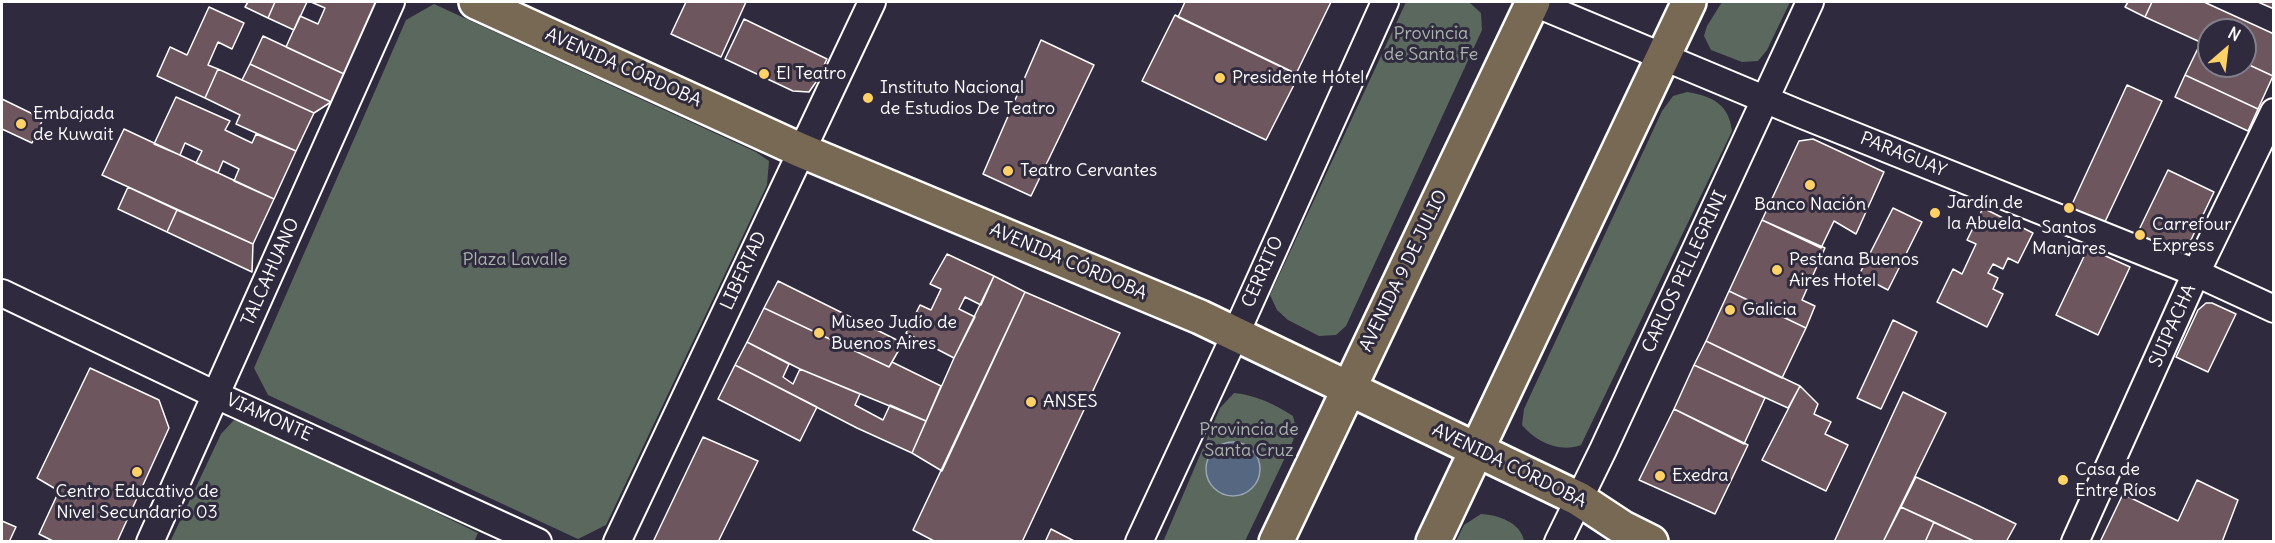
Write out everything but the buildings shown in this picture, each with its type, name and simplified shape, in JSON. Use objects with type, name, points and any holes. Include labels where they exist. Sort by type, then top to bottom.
[{"type":"main road","name":"AVENIDA CÓRDOBA","points":[[476,2],[800,150],[1200,316],[1579,499],[1623,528],[1651,542]]},
{"type":"main road","name":"AVENIDA 9 DE JULIO","points":[[1276,542],[1532,2]]},
{"type":"main road","points":[[1433,542],[1689,2]]},
{"type":"street","name":"TALCAHUANO","points":[[150,542],[391,2]]},
{"type":"street","name":"LIBERTAD","points":[[617,542],[800,150],[872,2]]},
{"type":"street","name":"CERRITO","points":[[1139,542],[1385,2]]},
{"type":"street","name":"PARAGUAY","points":[[1532,2],[1800,114],[2196,273],[2274,309]]},
{"type":"street","name":"CARLOS PELLEGRINI","points":[[1558,542],[1810,2]]},
{"type":"street","name":"SUIPACHA","points":[[2075,542],[2196,273],[2274,112]]},
{"type":"street","name":"VIAMONTE","points":[[2,293],[216,395],[538,542]]},
{"type":"green space","name":"Provincia de Santa Fe","points":[[1406,2],[1469,2],[1481,13],[1482,30],[1346,326],[1336,335],[1319,336],[1288,320],[1277,310],[1270,295]]},
{"type":"green space","points":[[1722,2],[1790,2],[1767,50],[1758,61],[1742,62],[1711,50],[1704,36],[1707,26]]},
{"type":"green space","name":"Plaza Lavalle","points":[[434,4],[756,152],[769,161],[767,185],[606,525],[578,539],[268,395],[254,368],[406,20]]},
{"type":"green space","points":[[1687,92],[1704,96],[1718,103],[1727,114],[1732,131],[1581,445],[1565,448],[1541,441],[1522,425],[1524,409],[1662,111],[1673,96]]},
{"type":"green space","name":"Provincia de Santa Cruz","points":[[1234,393],[1265,401],[1293,416],[1296,428],[1293,441],[1245,541],[1163,542],[1220,408]]},
{"type":"green space","points":[[234,420],[257,425],[478,533],[474,542],[170,542],[221,434]]},
{"type":"green space","points":[[1481,514],[1508,521],[1519,529],[1524,541],[1456,541],[1464,525]]},
{"type":"water","points":[[1228,442],[1238,442],[1248,446],[1256,454],[1260,469],[1256,484],[1248,492],[1238,496],[1228,496],[1218,492],[1210,484],[1206,474],[1206,464],[1210,454],[1218,446]]},
{"type":"place","name":"El Teatro","points":[[764,74]]},
{"type":"place","name":"Presidente Hotel","points":[[1220,78]]},
{"type":"place","name":"Instituto Nacional de Estudios De Teatro","points":[[868,98]]},
{"type":"place","name":"Embajada de Kuwait","points":[[21,124]]},
{"type":"place","name":"Teatro Cervantes","points":[[1008,171]]},
{"type":"place","name":"Banco Nación","points":[[1810,185]]},
{"type":"place","name":"Santos Manjares","points":[[2069,208]]},
{"type":"place","name":"Jardín de la Abuela","points":[[1935,213]]},
{"type":"place","name":"Carrefour Express","points":[[2140,235]]},
{"type":"place","name":"Pestana Buenos Aires Hotel","points":[[1777,270]]},
{"type":"place","name":"Galicia","points":[[1730,310]]},
{"type":"place","name":"Museo Judío de Buenos Aires","points":[[819,333]]},
{"type":"place","name":"ANSES","points":[[1031,402]]},
{"type":"place","name":"Centro Educativo de Nivel Secundario 03","points":[[137,472]]},
{"type":"place","name":"Exedra","points":[[1660,476]]},
{"type":"place","name":"Casa de Entre Ríos","points":[[2063,480]]}]
